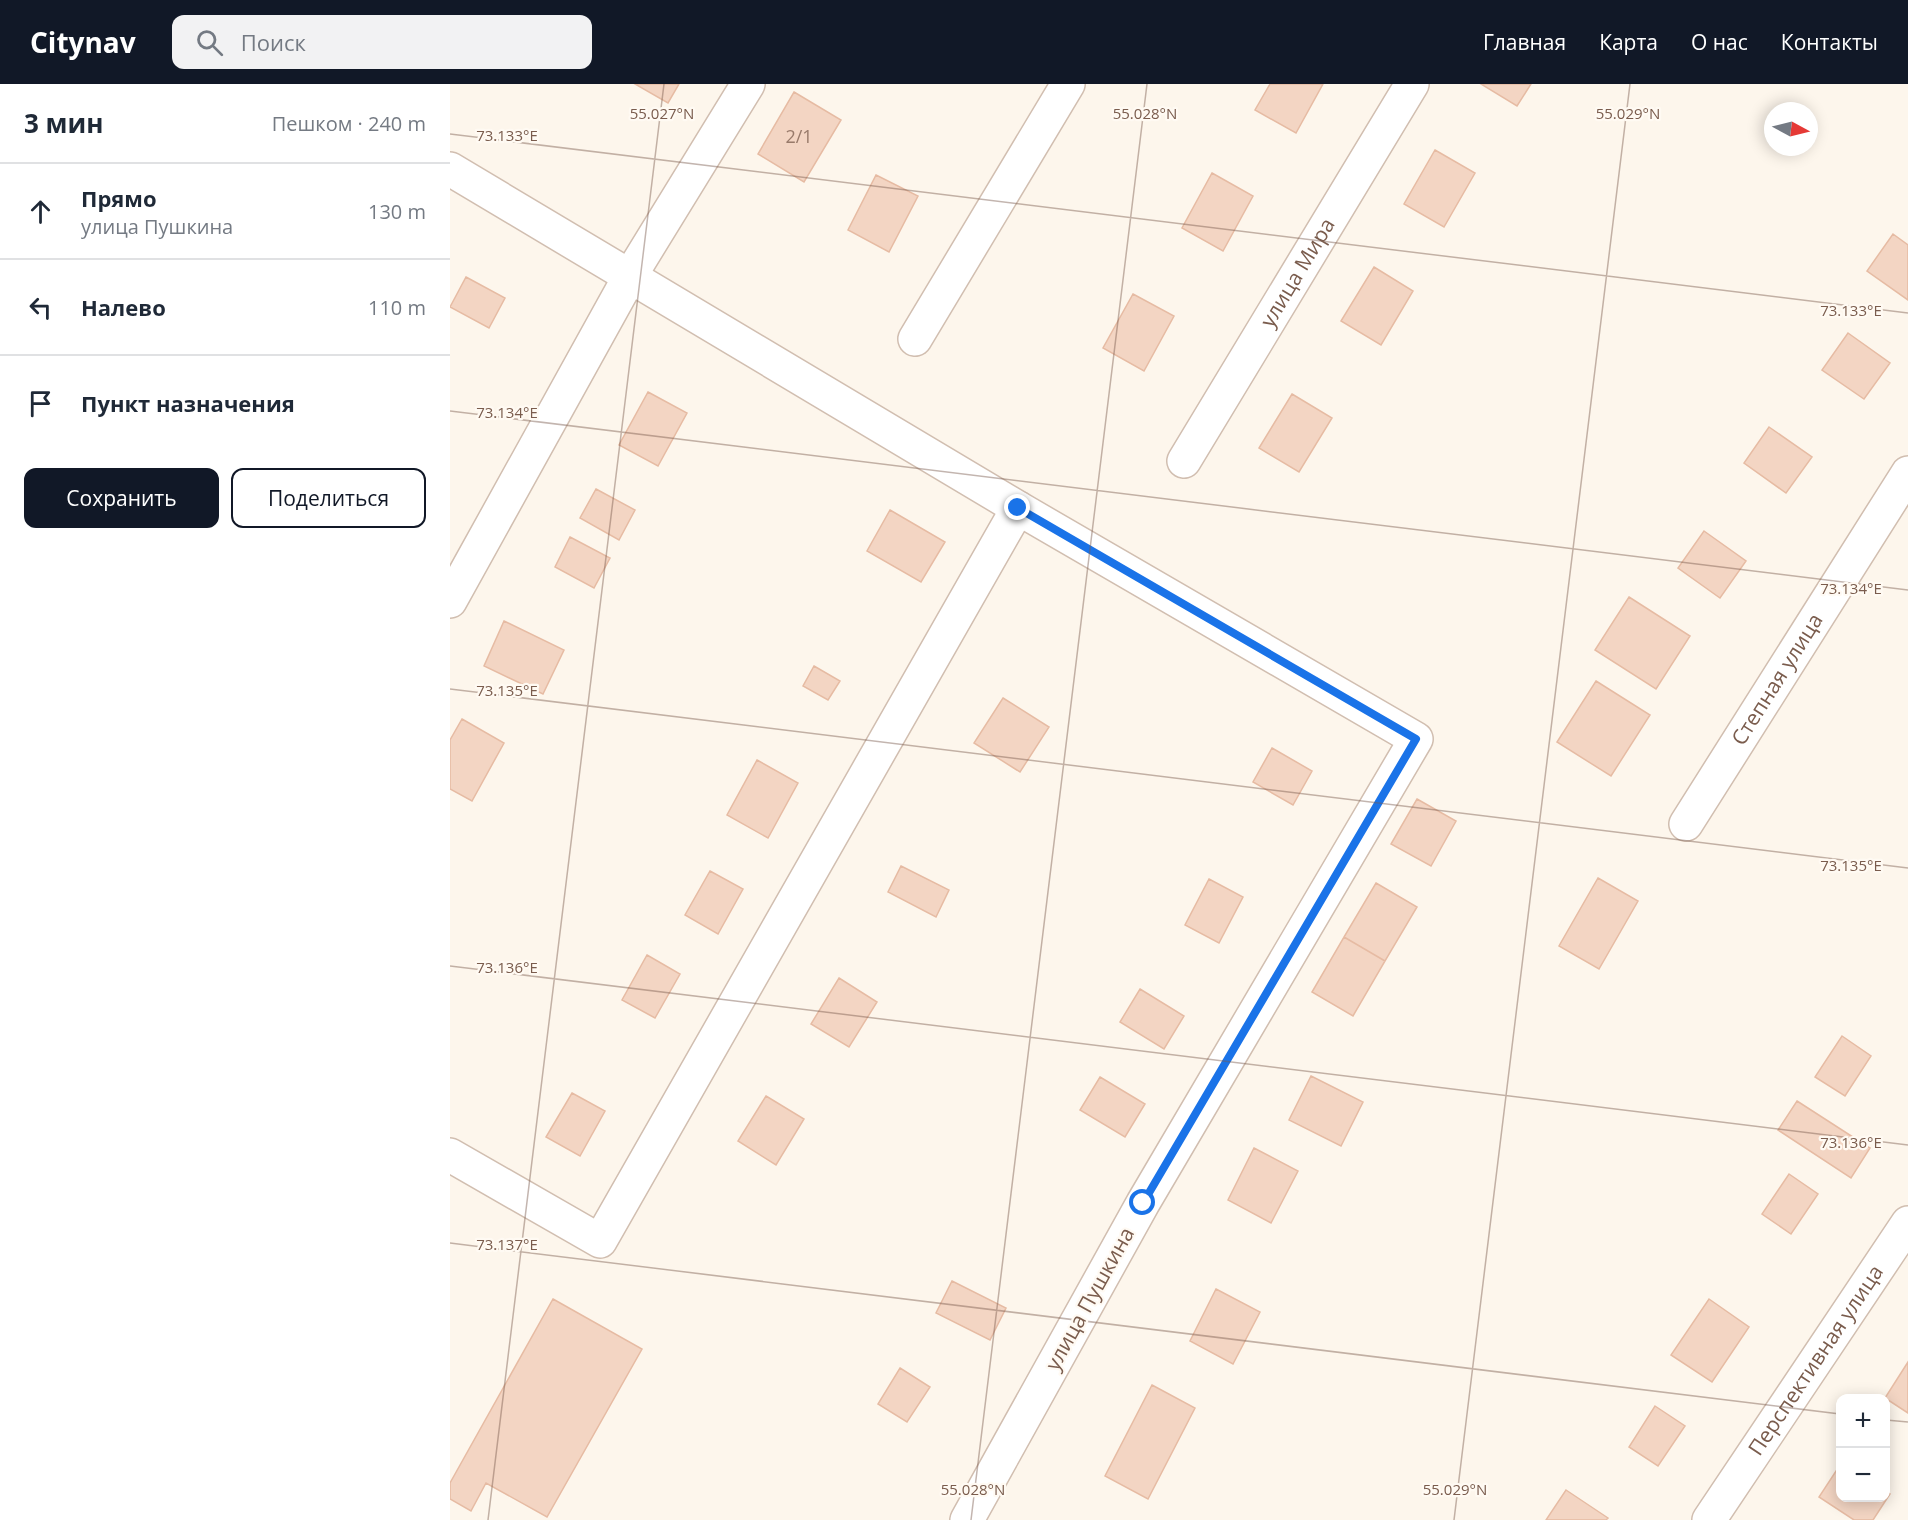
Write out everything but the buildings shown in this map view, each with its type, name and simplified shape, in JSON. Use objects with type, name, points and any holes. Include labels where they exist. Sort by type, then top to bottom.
[{"type":"street","points":[[450,601],[630,276],[748,84]]},
{"type":"street","points":[[915,339],[1068,84]]},
{"type":"street","name":"улица Мира","points":[[1184,461],[1412,84]]},
{"type":"street","points":[[450,170],[1018,508],[600,1241],[450,1155]]},
{"type":"street","name":"Степная улица","points":[[1686,824],[1908,474]]},
{"type":"street","name":"улица Пушкина","points":[[967,1520],[1143,1203],[1416,739],[1018,508]]},
{"type":"street","name":"Перспективная улица","points":[[1716,1509],[1908,1223]]},
{"type":"route","points":[[1018,508],[1416,739],[1143,1203]]}]
